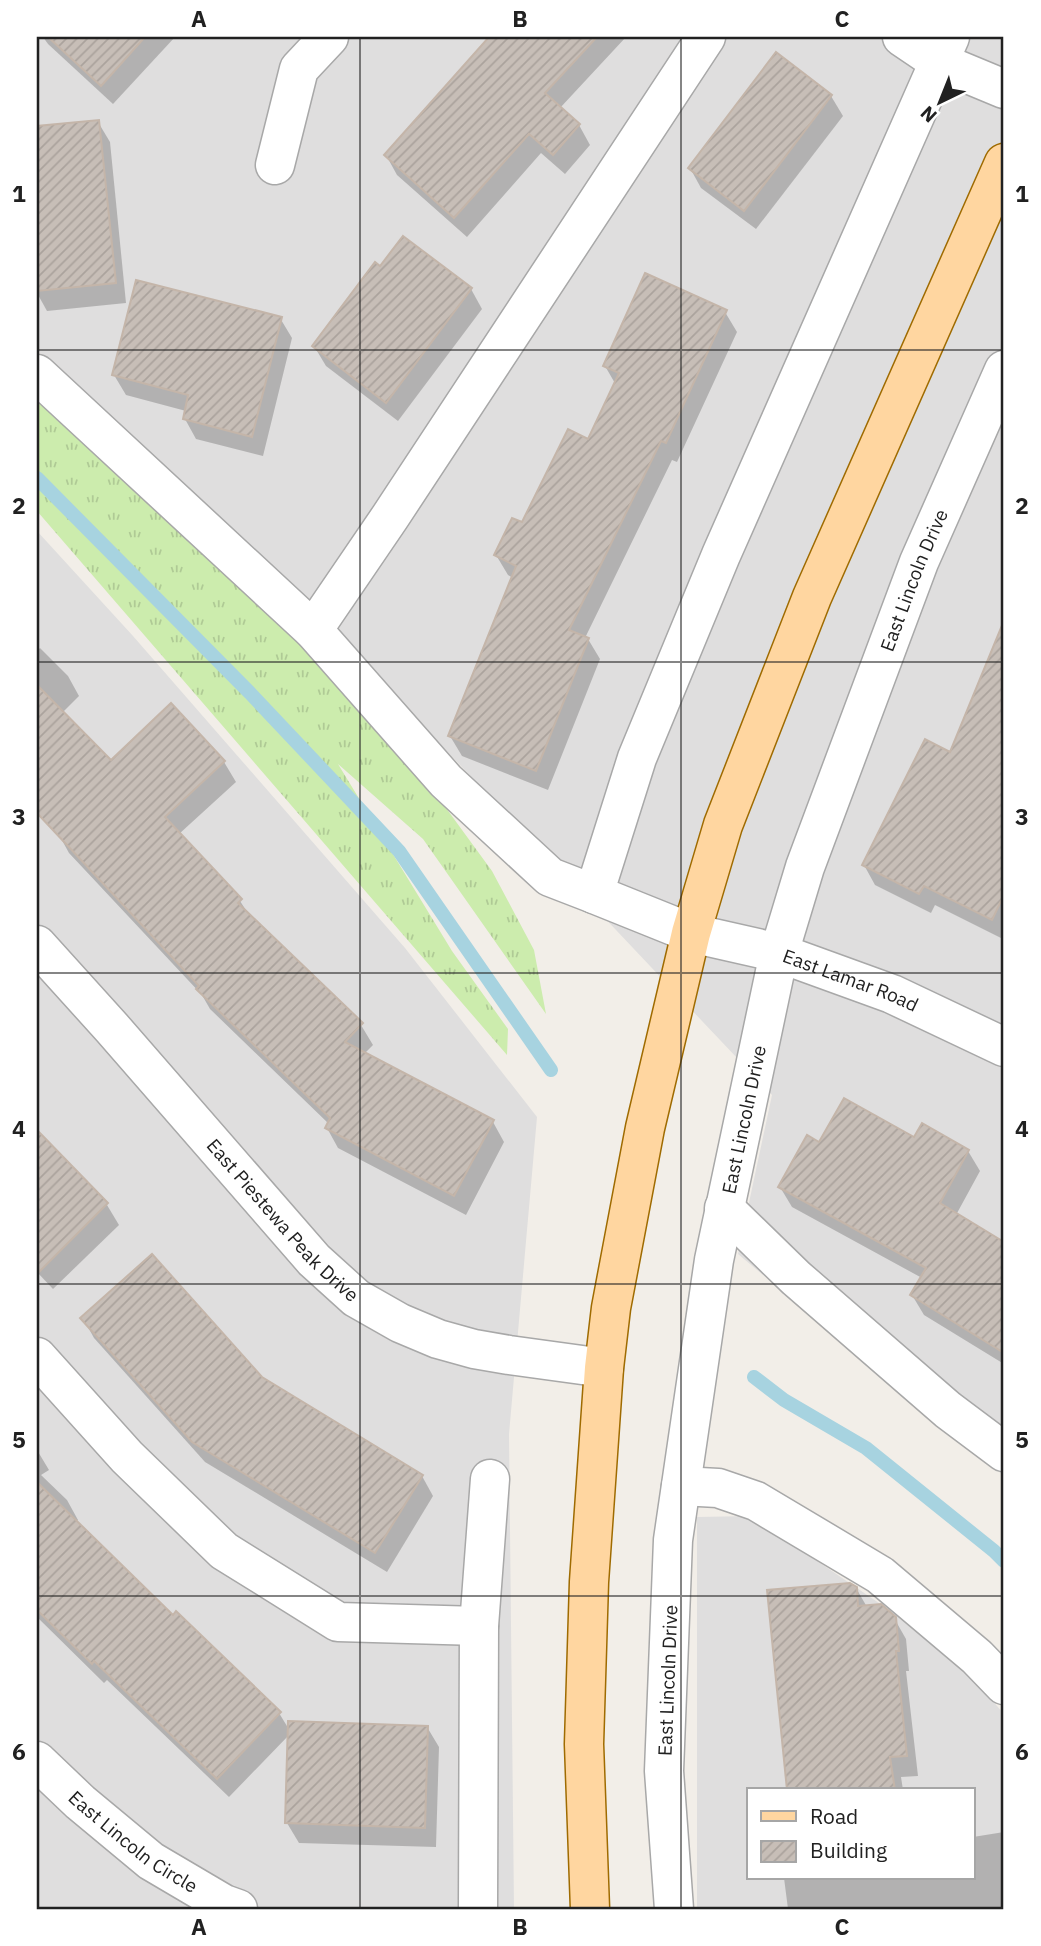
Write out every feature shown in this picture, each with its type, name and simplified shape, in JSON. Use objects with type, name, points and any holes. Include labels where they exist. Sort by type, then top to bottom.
[{"type":"main road","points":[[590,1909],[584,1744],[589,1582],[604,1368],[611,1308],[645,1128],[691,933],[723,825],[812,597],[1004,163]]},
{"type":"street","points":[[275,165],[299,69],[329,37]]},
{"type":"street","points":[[313,629],[390,517],[706,37]]},
{"type":"street","points":[[902,37],[945,50],[1004,89]]},
{"type":"street","points":[[594,894],[636,758],[721,555],[945,50]]},
{"type":"street","name":"East Lincoln Drive","points":[[674,1909],[664,1771],[673,1541],[713,1260],[724,1208],[779,953],[805,867],[919,562],[1004,370]]},
{"type":"street","points":[[37,374],[313,629],[446,781],[550,877],[691,933]]},
{"type":"street","name":"East Lamar Road","points":[[691,933],[779,953],[892,994],[1004,1047]]},
{"type":"street","name":"East Piestewa Peak Drive","points":[[37,945],[314,1261],[356,1298],[400,1323],[450,1342],[497,1353],[604,1368]]},
{"type":"street","points":[[724,1208],[796,1278],[948,1410],[1004,1452]]},
{"type":"street","points":[[37,1357],[127,1457],[224,1551],[338,1622],[479,1626]]},
{"type":"street","points":[[478,1909],[479,1626],[491,1479]]},
{"type":"street","points":[[681,1486],[718,1488],[756,1501],[880,1575],[977,1657],[1004,1685]]},
{"type":"street","name":"East Lincoln Circle","points":[[37,1761],[80,1802],[151,1861],[224,1904],[238,1909]]},
{"type":"shaded area","points":[[37,37],[1004,37],[1004,1476],[738,1254],[772,1095],[355,654],[37,350]]},
{"type":"shaded area","points":[[37,531],[133,636],[405,948],[537,1117],[509,1434],[514,1909],[37,1909]]},
{"type":"shaded area","points":[[751,1516],[948,1650],[1004,1714],[1004,1909],[697,1909],[697,1517]]},
{"type":"green space","points":[[37,399],[311,651],[427,782],[492,871],[534,950],[546,1014],[423,839],[338,764],[452,951],[508,1029],[507,1055],[37,511]]},
{"type":"building","points":[[48,37],[145,37],[101,86]]},
{"type":"building","points":[[489,37],[597,37],[545,93],[580,124],[553,155],[529,134],[454,218],[384,155]]},
{"type":"building","points":[[776,52],[832,95],[744,211],[688,168]]},
{"type":"building","points":[[99,120],[116,283],[37,291],[37,126]]},
{"type":"building","points":[[403,236],[472,288],[386,403],[312,346],[375,262],[380,266]]},
{"type":"building","points":[[645,273],[727,310],[666,443],[661,441],[569,630],[589,638],[536,771],[448,736],[516,566],[494,555],[512,518],[522,522],[568,429],[588,439],[619,373],[603,366]]},
{"type":"building","points":[[136,280],[282,317],[252,437],[183,419],[188,395],[112,375]]},
{"type":"building","points":[[1003,623],[1004,895],[992,920],[924,886],[919,894],[862,865],[925,739],[950,752]]},
{"type":"building","points":[[37,685],[111,760],[171,703],[225,761],[165,817],[242,899],[238,903],[363,1023],[345,1042],[494,1120],[454,1196],[325,1128],[330,1118],[196,989],[199,986],[37,813]]},
{"type":"building","points":[[844,1098],[914,1137],[922,1123],[969,1150],[940,1203],[1004,1242],[1004,1353],[910,1295],[926,1268],[778,1187],[807,1135],[819,1142]]},
{"type":"building","points":[[37,1130],[108,1203],[37,1274]]},
{"type":"building","points":[[152,1254],[262,1377],[423,1475],[375,1553],[192,1442],[80,1318]]},
{"type":"building","points":[[37,1482],[173,1615],[176,1611],[281,1712],[217,1779],[37,1610]]},
{"type":"building","points":[[850,1583],[857,1587],[858,1606],[881,1604],[896,1617],[899,1651],[896,1651],[907,1756],[890,1757],[895,1788],[787,1788],[767,1590]]},
{"type":"building","points":[[288,1721],[428,1726],[425,1828],[285,1823]]},
{"type":"waterway","points":[[37,478],[250,693],[399,851],[551,1070]]},
{"type":"waterway","points":[[754,1377],[784,1400],[866,1448],[1004,1561]]}]
